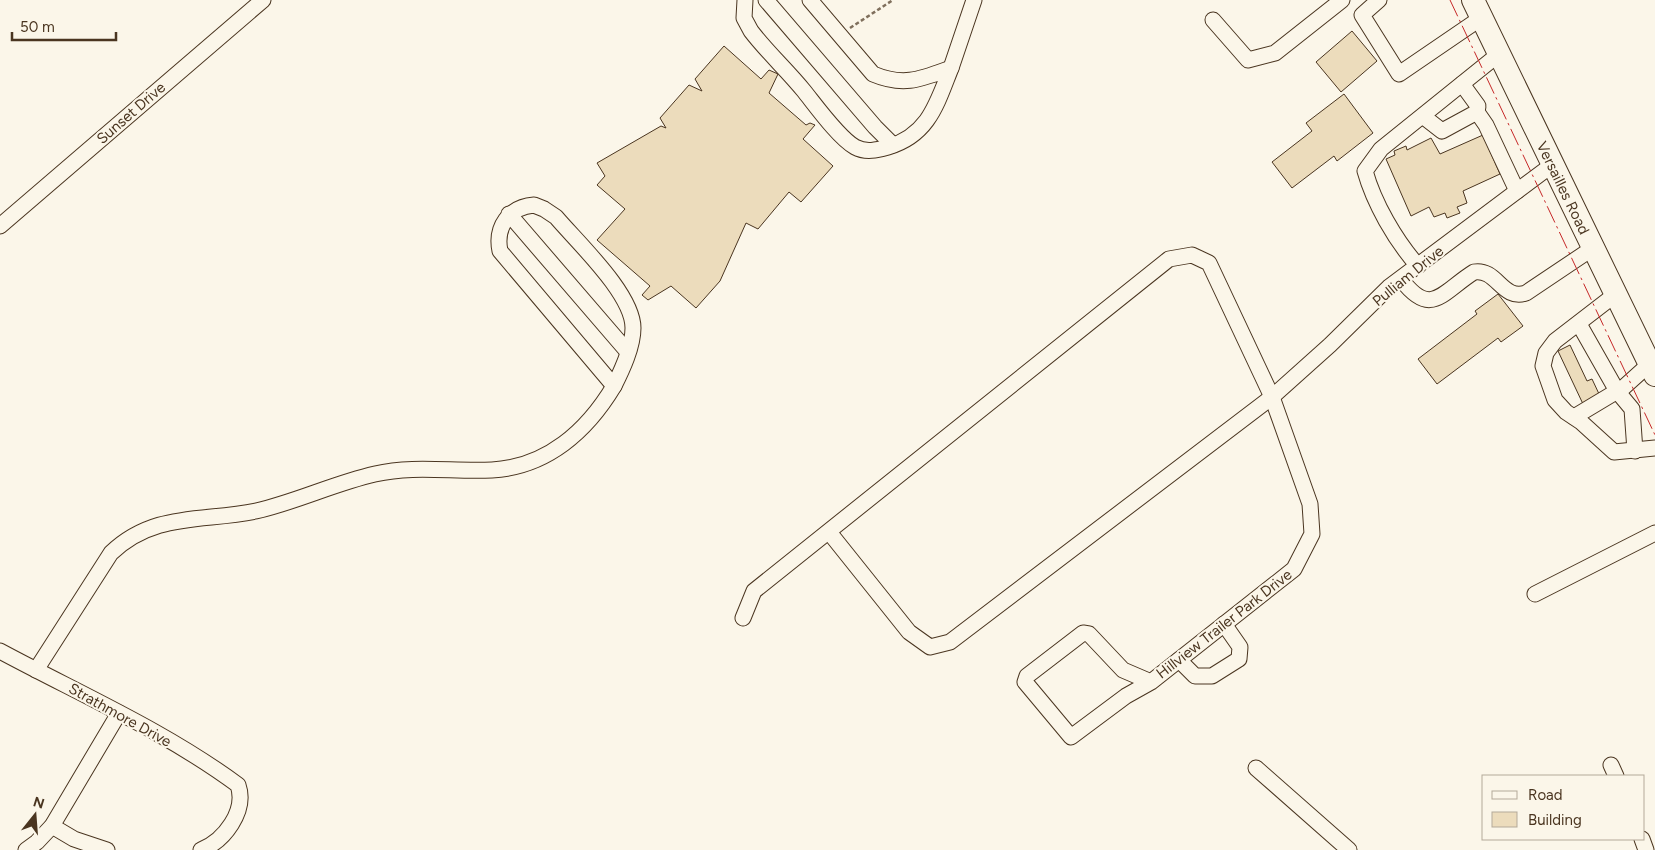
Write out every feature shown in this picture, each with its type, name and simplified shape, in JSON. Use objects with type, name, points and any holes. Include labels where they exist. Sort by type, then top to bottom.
[{"type":"highway","name":"Versailles Road","points":[[1477,9],[1593,248],[1653,365]]},
{"type":"street","name":"Sunset Drive","points":[[0,226],[263,0]]},
{"type":"street","points":[[745,0],[744,18],[756,36],[853,146],[863,150],[876,150],[893,145],[909,138],[924,125],[934,110],[951,68],[974,0]]},
{"type":"street","points":[[766,0],[875,127],[893,145]]},
{"type":"street","points":[[810,0],[873,74],[886,79],[904,82],[922,79],[951,68]]},
{"type":"street","points":[[1213,20],[1248,60],[1275,53],[1342,0]]},
{"type":"street","points":[[1379,0],[1362,15],[1400,74],[1477,9]]},
{"type":"street","points":[[1418,266],[1405,252],[1372,196],[1365,171],[1381,149],[1499,54]]},
{"type":"street","points":[[1462,84],[1478,106],[1477,112],[1486,124],[1517,192]]},
{"type":"street","points":[[1424,116],[1442,131],[1477,112]]},
{"type":"street","name":"Pulliam Drive","points":[[829,532],[908,632],[930,647],[950,642],[1272,397],[1401,279],[1552,165]]},
{"type":"street","points":[[36,670],[111,554],[125,540],[156,524],[256,511],[375,474],[400,470],[492,470],[536,460],[554,452],[585,426],[600,410],[614,386],[627,351],[633,330],[625,301],[556,217],[534,205],[523,206],[509,214],[501,228],[498,241],[500,251],[614,386]]},
{"type":"street","points":[[509,214],[627,351]]},
{"type":"street","points":[[1401,279],[1416,297],[1431,300],[1440,297],[1474,272],[1480,271],[1494,278],[1512,294],[1518,296],[1526,293],[1593,248]]},
{"type":"street","name":"Hillview Trailer Park Drive","points":[[743,618],[754,591],[1169,259],[1192,255],[1209,264],[1272,397],[1310,504],[1312,534],[1294,569],[1151,682],[1126,696],[1070,738],[1025,682],[1027,676],[1083,632],[1089,634],[1123,670],[1151,682]]},
{"type":"street","points":[[1616,294],[1555,341],[1546,353],[1543,366],[1555,400],[1614,452],[1655,448]]},
{"type":"street","points":[[1579,324],[1617,391],[1632,409],[1635,451]]},
{"type":"street","points":[[1574,417],[1617,391],[1653,365]]},
{"type":"street","points":[[1535,594],[1655,533]]},
{"type":"street","points":[[1179,660],[1195,676],[1212,676],[1239,659],[1240,647],[1224,624]]},
{"type":"street","name":"Strathmore Drive","points":[[0,651],[119,713],[210,765],[238,785],[238,809],[234,820],[217,840],[201,850]]},
{"type":"street","points":[[26,850],[37,842],[52,826],[119,713]]},
{"type":"street","points":[[1256,768],[1349,850]]},
{"type":"street","points":[[52,826],[82,842],[108,850]]},
{"type":"path","points":[[840,36],[893,0]]},
{"type":"building","points":[[1352,31],[1377,61],[1341,92],[1316,62]]},
{"type":"building","points":[[724,46],[761,79],[769,70],[778,74],[769,93],[806,125],[810,123],[815,125],[803,139],[833,166],[801,202],[789,192],[758,229],[746,223],[720,281],[696,308],[671,286],[648,300],[642,295],[650,286],[597,240],[625,209],[597,185],[605,176],[597,163],[661,126],[666,128],[660,118],[689,85],[702,91],[695,79]]},
{"type":"building","points":[[1344,94],[1373,133],[1337,161],[1334,156],[1292,188],[1272,162],[1312,131],[1306,123]]},
{"type":"building","points":[[1483,135],[1500,174],[1463,191],[1467,203],[1457,207],[1460,213],[1447,218],[1445,213],[1434,217],[1429,207],[1411,216],[1386,159],[1395,155],[1394,151],[1406,146],[1407,150],[1431,138],[1440,154]]},
{"type":"building","points":[[1498,294],[1523,326],[1501,342],[1498,338],[1437,384],[1418,359],[1477,314],[1475,311]]},
{"type":"building","points":[[1570,345],[1587,381],[1592,379],[1600,396],[1583,404],[1558,351]]},
{"type":"power","points":[[1450,0],[1655,435]]}]
